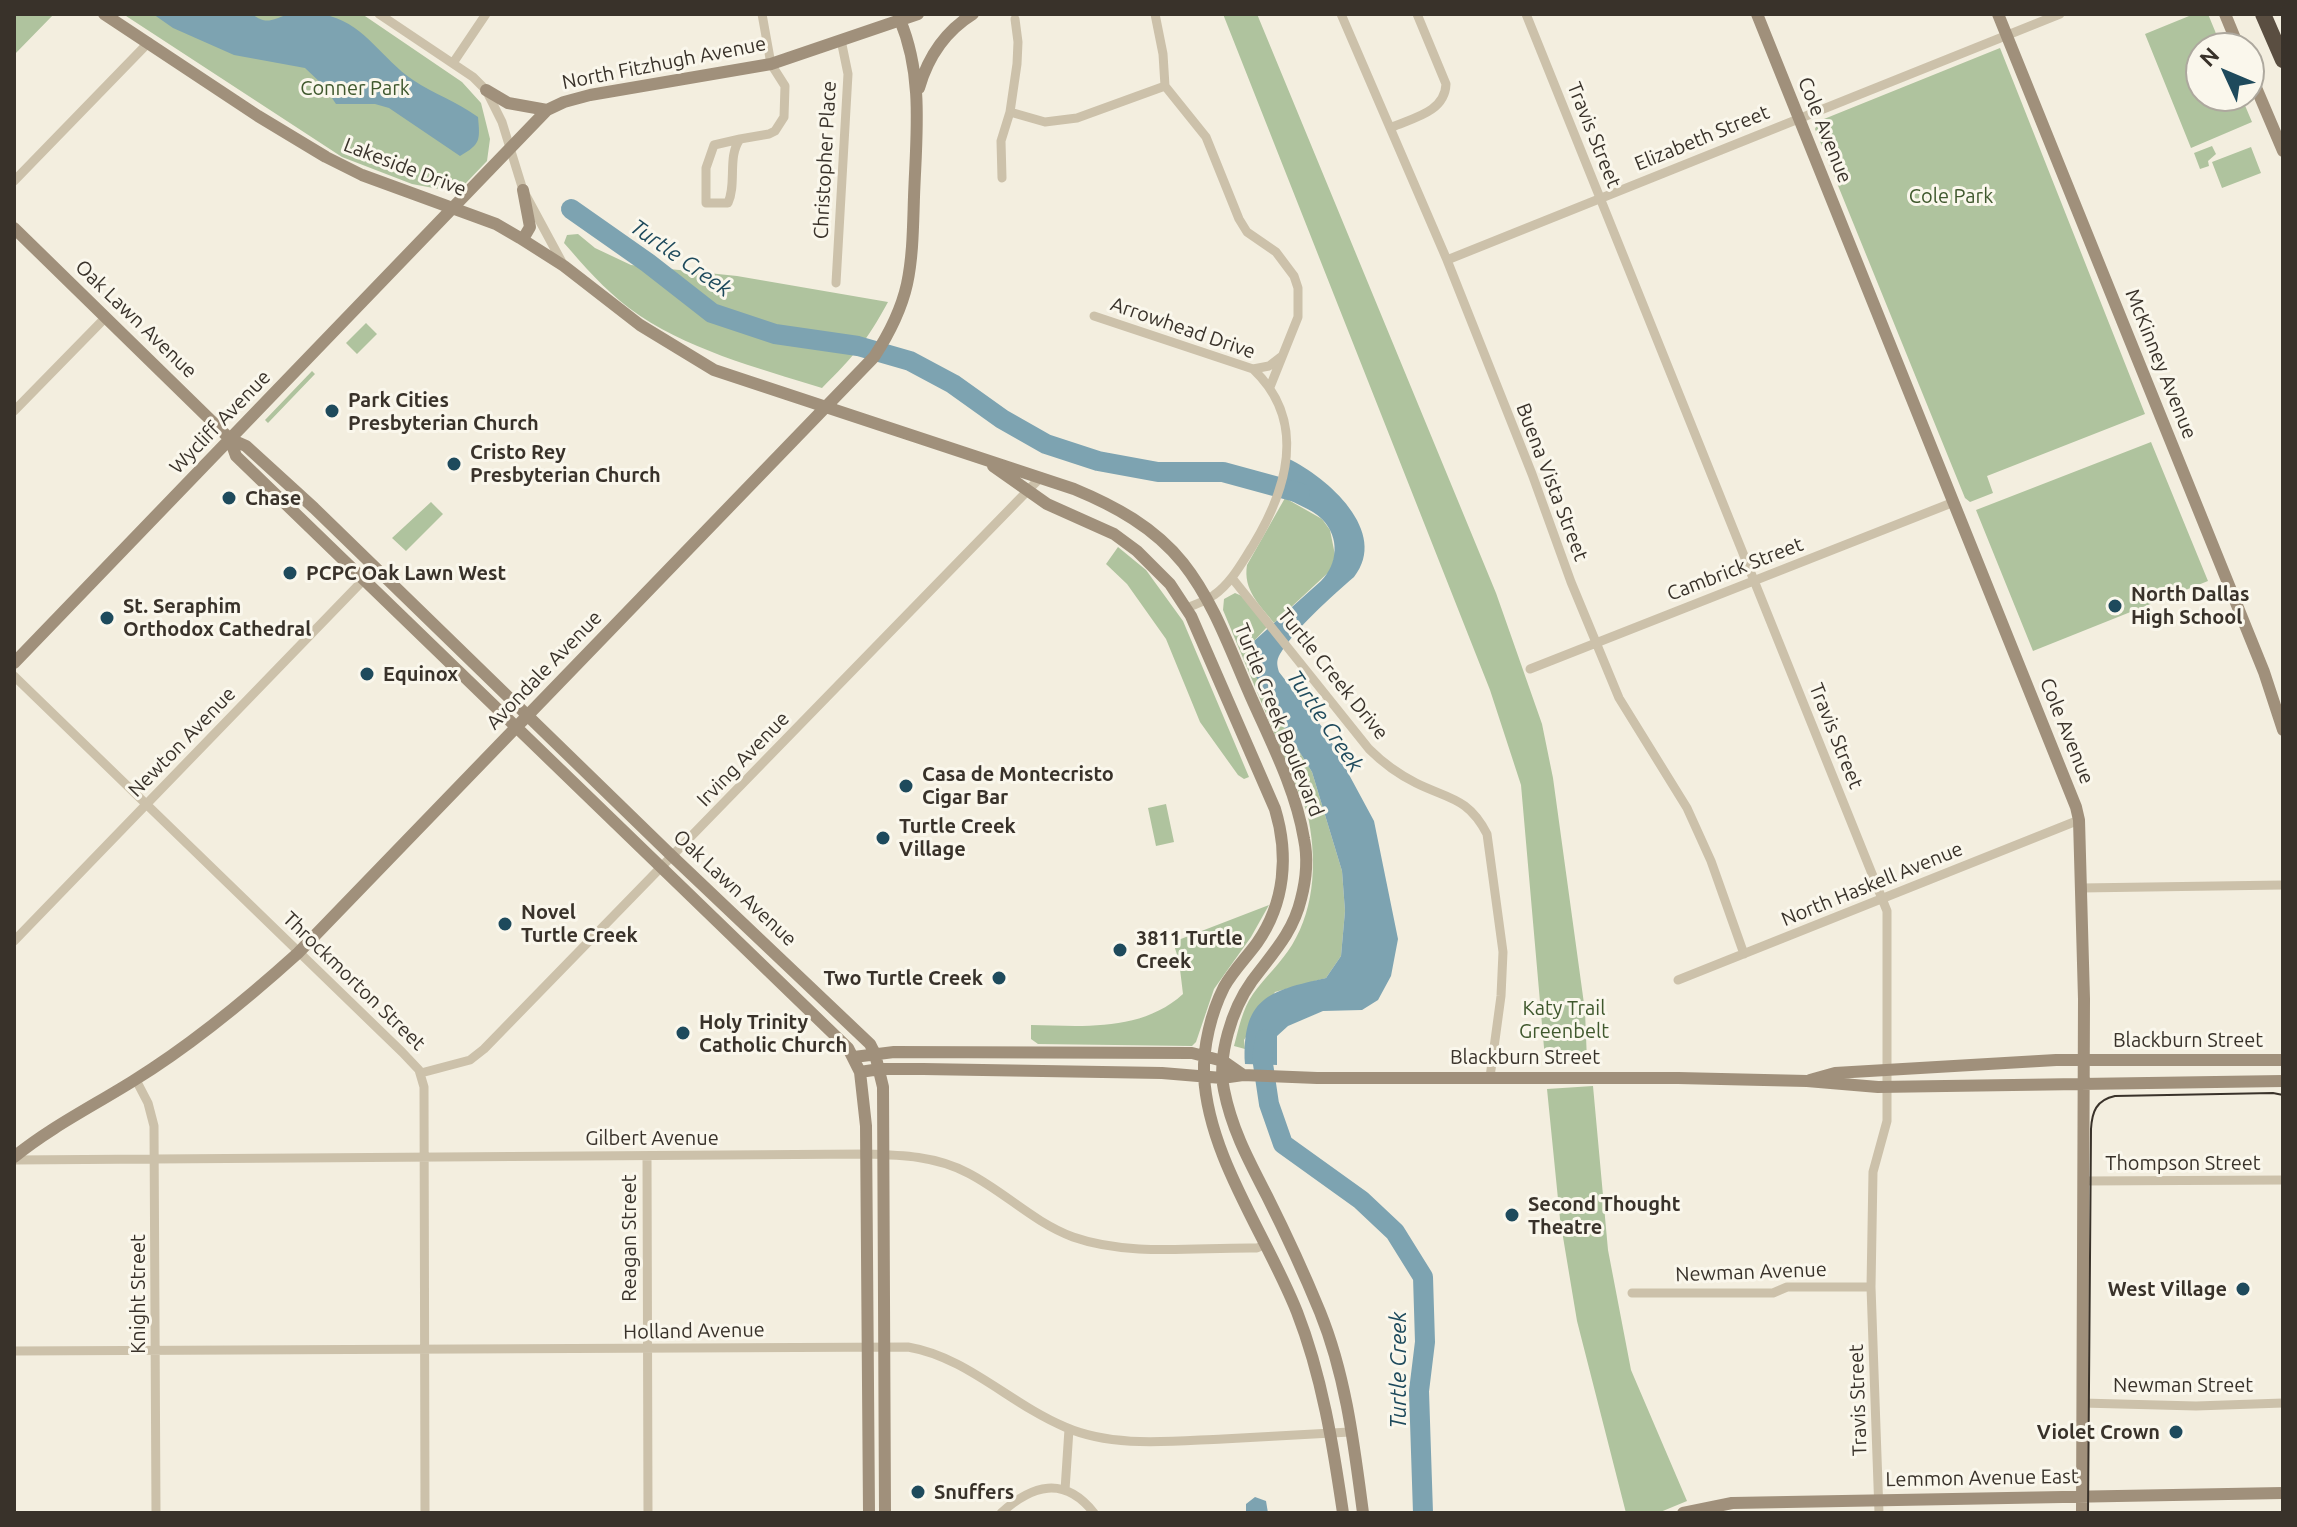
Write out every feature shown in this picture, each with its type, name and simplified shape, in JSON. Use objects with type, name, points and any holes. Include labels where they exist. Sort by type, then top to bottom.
[{"type":"highway","points":[[2263,14],[2283,60]]},
{"type":"main road","name":"Lakeside Drive","points":[[104,14],[326,157],[362,175],[496,224],[569,269]]},
{"type":"main road","name":"North Fitzhugh Avenue","points":[[453,207],[547,110],[564,102],[771,64],[918,14]]},
{"type":"main road","name":"Avondale Avenue","points":[[917,95],[924,71],[936,49],[949,33],[972,14]]},
{"type":"main road","name":"Cole Avenue","points":[[1757,14],[2079,820],[2084,1060],[2082,1513]]},
{"type":"main road","name":"McKinney Avenue","points":[[1998,14],[2264,672],[2283,730]]},
{"type":"main road","name":"Avondale Avenue","points":[[14,1158],[37,1138],[136,1080],[233,1011],[298,953],[833,401],[883,343],[901,304],[911,257],[917,95],[913,55],[900,20]]},
{"type":"main road","points":[[486,90],[508,103],[547,110]]},
{"type":"main road","points":[[2265,109],[2283,151]]},
{"type":"main road","points":[[523,190],[530,227],[523,239]]},
{"type":"main road","name":"Wycliff Avenue","points":[[14,663],[453,207]]},
{"type":"main road","name":"Oak Lawn Avenue","points":[[14,228],[230,439],[246,446],[257,456],[673,857],[862,1034],[875,1054],[883,1087],[885,1513]]},
{"type":"main road","name":"Turtle Creek Boulevard","points":[[569,269],[640,325],[714,370],[833,401],[1109,504],[1127,514],[1170,548],[1207,599],[1284,776],[1304,839],[1306,866],[1302,897],[1291,928],[1242,998],[1223,1061],[1222,1078],[1237,1140],[1287,1236],[1330,1337],[1344,1389],[1363,1513]]},
{"type":"main road","name":"Oak Lawn Avenue","points":[[230,439],[236,456],[834,1034],[854,1057],[860,1072],[866,1154],[869,1513]]},
{"type":"main road","name":"Turtle Creek Boulevard","points":[[985,460],[1047,504],[1114,534],[1153,565],[1170,584],[1187,608],[1264,784],[1282,837],[1279,893],[1267,926],[1225,986],[1204,1055],[1204,1077],[1217,1142],[1281,1274],[1308,1342],[1331,1433],[1343,1513]]},
{"type":"main road","points":[[1114,534],[1127,514]]},
{"type":"main road","points":[[383,598],[394,586]]},
{"type":"main road","points":[[1264,784],[1284,776]]},
{"type":"main road","points":[[762,965],[775,952]]},
{"type":"main road","points":[[854,1057],[875,1054],[1018,1053],[1204,1055],[1223,1061],[1243,1075]]},
{"type":"main road","points":[[1017,1071],[1018,1053]]},
{"type":"main road","name":"Blackburn Street","points":[[1807,1081],[1835,1073],[2084,1060],[2283,1060]]},
{"type":"main road","name":"Blackburn Street","points":[[860,1072],[880,1069],[1162,1073],[1222,1078],[1243,1075],[1807,1081],[1888,1087],[2283,1081]]},
{"type":"main road","points":[[1266,1244],[1287,1236]]},
{"type":"main road","name":"Lemmon Avenue East","points":[[1683,1513],[1732,1503],[1879,1507],[2081,1496],[2283,1493]]},
{"type":"street","points":[[379,14],[453,63],[486,90]]},
{"type":"street","points":[[453,63],[486,14]]},
{"type":"street","points":[[740,139],[734,151],[733,192],[728,203],[706,203],[706,168],[714,145],[740,139],[769,134],[775,131],[784,117],[785,86],[771,64],[762,14]]},
{"type":"street","points":[[1155,14],[1163,54],[1165,86],[1206,137],[1247,232],[1276,252],[1294,276],[1298,288],[1298,317],[1270,387]]},
{"type":"street","name":"Buena Vista Street","points":[[1341,14],[1447,260],[1596,643],[1628,716],[1687,808],[1744,954]]},
{"type":"street","points":[[1392,127],[1432,110],[1446,92],[1446,84],[1417,14]]},
{"type":"street","name":"Travis Street","points":[[1526,14],[1887,911],[1887,1121],[1873,1172],[1866,1287],[1879,1507]]},
{"type":"street","name":"Elizabeth Street","points":[[1447,260],[2060,14]]},
{"type":"street","points":[[1002,178],[1001,141],[1010,112],[1017,64],[1015,19]]},
{"type":"street","name":"Christopher Place","points":[[836,283],[848,74],[841,40]]},
{"type":"street","points":[[14,181],[149,42]]},
{"type":"street","points":[[1010,112],[1045,122],[1077,118],[1165,86]]},
{"type":"street","name":"Turtle Creek Boulevard","points":[[486,90],[511,145],[523,190],[569,269]]},
{"type":"street","name":"Arrowhead Drive","points":[[1094,316],[1257,372]]},
{"type":"street","points":[[14,411],[106,317]]},
{"type":"street","points":[[1187,608],[1207,599],[1232,578],[1267,522],[1276,501],[1288,439],[1280,408],[1270,387],[1257,372],[1283,356]]},
{"type":"street","name":"Irving Avenue","points":[[421,1073],[476,1057],[1041,477]]},
{"type":"street","name":"Cambrick Street","points":[[1530,669],[1954,502]]},
{"type":"street","name":"Newton Avenue","points":[[14,941],[375,568]]},
{"type":"street","name":"Turtle Creek Drive","points":[[1232,578],[1351,728],[1382,761],[1417,784],[1464,804],[1487,834],[1503,952],[1501,996],[1490,1077]]},
{"type":"street","name":"Throckmorton Street","points":[[14,676],[421,1073],[424,1087],[425,1513]]},
{"type":"street","name":"North Haskell Avenue","points":[[1678,980],[2079,820]]},
{"type":"street","points":[[2081,888],[2283,885]]},
{"type":"street","name":"Knight Street","points":[[136,1080],[151,1113],[155,1159],[156,1513]]},
{"type":"street","name":"Gilbert Avenue","points":[[14,1158],[883,1154],[929,1159],[958,1169],[1045,1224],[1074,1237],[1106,1245],[1257,1248],[1266,1244]]},
{"type":"street","name":"Reagan Street","points":[[647,1156],[648,1513]]},
{"type":"street","name":"Thompson Street","points":[[2084,1181],[2283,1180]]},
{"type":"street","name":"Newman Avenue","points":[[1632,1293],[1773,1293],[1787,1287],[1866,1287]]},
{"type":"street","name":"Holland Avenue","points":[[14,1351],[647,1350],[884,1346],[923,1349],[948,1358],[1010,1399],[1069,1429],[1103,1437],[1153,1442],[1351,1432]]},
{"type":"street","name":"Newman Street","points":[[2082,1403],[2196,1406],[2283,1403]]},
{"type":"street","points":[[1065,1490],[1069,1429]]},
{"type":"street","points":[[1001,1513],[1033,1490],[1065,1490],[1074,1494],[1094,1513]]},
{"type":"green space","points":[[14,14],[54,14],[14,55]]},
{"type":"green space","name":"Conner Park","points":[[123,14],[362,14],[462,82],[481,103],[490,139],[487,161],[465,184],[444,190],[412,184],[342,157]]},
{"type":"green space","name":"Katy Trail Greenbelt","points":[[1223,14],[1257,14],[1496,593],[1542,724],[1553,778],[1585,1011],[1587,1061],[1545,1059],[1521,785],[1490,690]]},
{"type":"green space","points":[[2194,14],[2208,14],[2215,32],[2185,32],[2185,112],[2248,112],[2252,122],[2191,148],[2145,34]]},
{"type":"green space","name":"Cole Park","points":[[2000,48],[2145,414],[1987,476],[1993,493],[1970,502],[1965,498],[1815,129],[1819,121]]},
{"type":"green space","points":[[2212,146],[2216,154],[2208,161],[2209,166],[2200,169],[2194,153]]},
{"type":"green space","points":[[2251,147],[2261,173],[2222,188],[2212,162]]},
{"type":"green space","points":[[578,234],[595,248],[631,265],[737,276],[888,302],[859,348],[822,388],[722,356],[650,322],[611,293],[564,243],[567,235]]},
{"type":"green space","points":[[366,323],[377,334],[357,354],[346,343]]},
{"type":"green space","points":[[312,371],[315,374],[268,423],[265,420]]},
{"type":"green space","points":[[2151,442],[2208,581],[2033,651],[1976,510]]},
{"type":"green space","points":[[1285,498],[1322,519],[1330,530],[1335,555],[1331,570],[1274,623],[1250,589],[1246,574],[1247,565]]},
{"type":"green space","points":[[431,502],[443,514],[406,551],[392,538]]},
{"type":"green space","points":[[1118,547],[1146,570],[1183,621],[1249,777],[1244,779],[1238,775],[1200,722],[1166,639],[1127,584],[1106,564]]},
{"type":"green space","points":[[1235,593],[1242,596],[1267,627],[1254,641],[1272,712],[1312,772],[1342,871],[1345,911],[1341,956],[1326,978],[1275,992],[1244,1040],[1245,1049],[1234,1046],[1243,1013],[1253,994],[1288,952],[1300,930],[1310,897],[1313,863],[1307,812],[1223,610],[1224,599]]},
{"type":"green space","points":[[1166,804],[1174,842],[1156,846],[1148,808]]},
{"type":"green space","points":[[1269,905],[1251,937],[1214,989],[1192,1046],[1038,1044],[1031,1039],[1031,1025],[1111,1024],[1149,1015],[1167,1006],[1183,994],[1173,942]]},
{"type":"green space","name":"Katy Trail Greenbelt","points":[[1593,1086],[1608,1250],[1631,1370],[1687,1501],[1658,1513],[1626,1513],[1577,1321],[1560,1219],[1547,1089]]},
{"type":"water","points":[[308,13],[343,21],[364,35],[413,80],[478,117],[478,141],[460,156],[389,108],[375,104],[336,104],[324,86],[305,68],[234,55],[173,28],[153,14],[252,14],[261,20],[269,20]]},
{"type":"water","points":[[1289,459],[1336,492],[1359,525],[1364,542],[1363,560],[1354,577],[1295,634],[1277,661],[1279,672],[1326,732],[1374,821],[1398,939],[1391,976],[1378,1000],[1362,1010],[1323,1011],[1288,1026],[1277,1036],[1277,1065],[1245,1064],[1245,1042],[1254,1011],[1274,994],[1326,978],[1341,956],[1345,911],[1342,871],[1312,772],[1278,717],[1272,713],[1250,662],[1254,641],[1321,581],[1334,559],[1334,542],[1328,526],[1318,515],[1284,496]]},
{"type":"water","points":[[1255,1497],[1266,1501],[1268,1513],[1246,1513],[1246,1504]]},
{"type":"waterway","name":"Turtle Creek","points":[[571,209],[712,313],[775,334],[858,346],[910,361],[953,384],[1002,419],[1046,444],[1098,461],[1158,472],[1223,472],[1300,493]]},
{"type":"waterway","name":"Turtle Creek","points":[[1265,1039],[1262,1057],[1269,1104],[1283,1144],[1361,1200],[1395,1232],[1423,1277],[1425,1342],[1419,1391],[1423,1513]]},
{"type":"tram line","points":[[2088,1513],[2091,1129],[2094,1112],[2103,1100],[2115,1096],[2283,1095]]},
{"type":"place","name":"Park Cities Presbyterian Church","points":[[332,411]]},
{"type":"place","name":"Cristo Rey Presbyterian Church","points":[[454,464]]},
{"type":"place","name":"Chase","points":[[229,498]]},
{"type":"place","name":"PCPC Oak Lawn West","points":[[290,573]]},
{"type":"place","name":"North Dallas High School","points":[[2115,606]]},
{"type":"place","name":"St. Seraphim Orthodox Cathedral","points":[[107,618]]},
{"type":"place","name":"Equinox","points":[[367,674]]},
{"type":"place","name":"Casa de Montecristo Cigar Bar","points":[[906,786]]},
{"type":"place","name":"Turtle Creek Village","points":[[883,838]]},
{"type":"place","name":"Novel Turtle Creek","points":[[505,924]]},
{"type":"place","name":"3811 Turtle Creek","points":[[1120,950]]},
{"type":"place","name":"Two Turtle Creek","points":[[999,978]]},
{"type":"place","name":"Holy Trinity Catholic Church","points":[[683,1033]]},
{"type":"place","name":"Second Thought Theatre","points":[[1512,1215]]},
{"type":"place","name":"West Village","points":[[2243,1289]]},
{"type":"place","name":"Violet Crown","points":[[2176,1432]]},
{"type":"place","name":"Snuffers","points":[[918,1492]]}]
